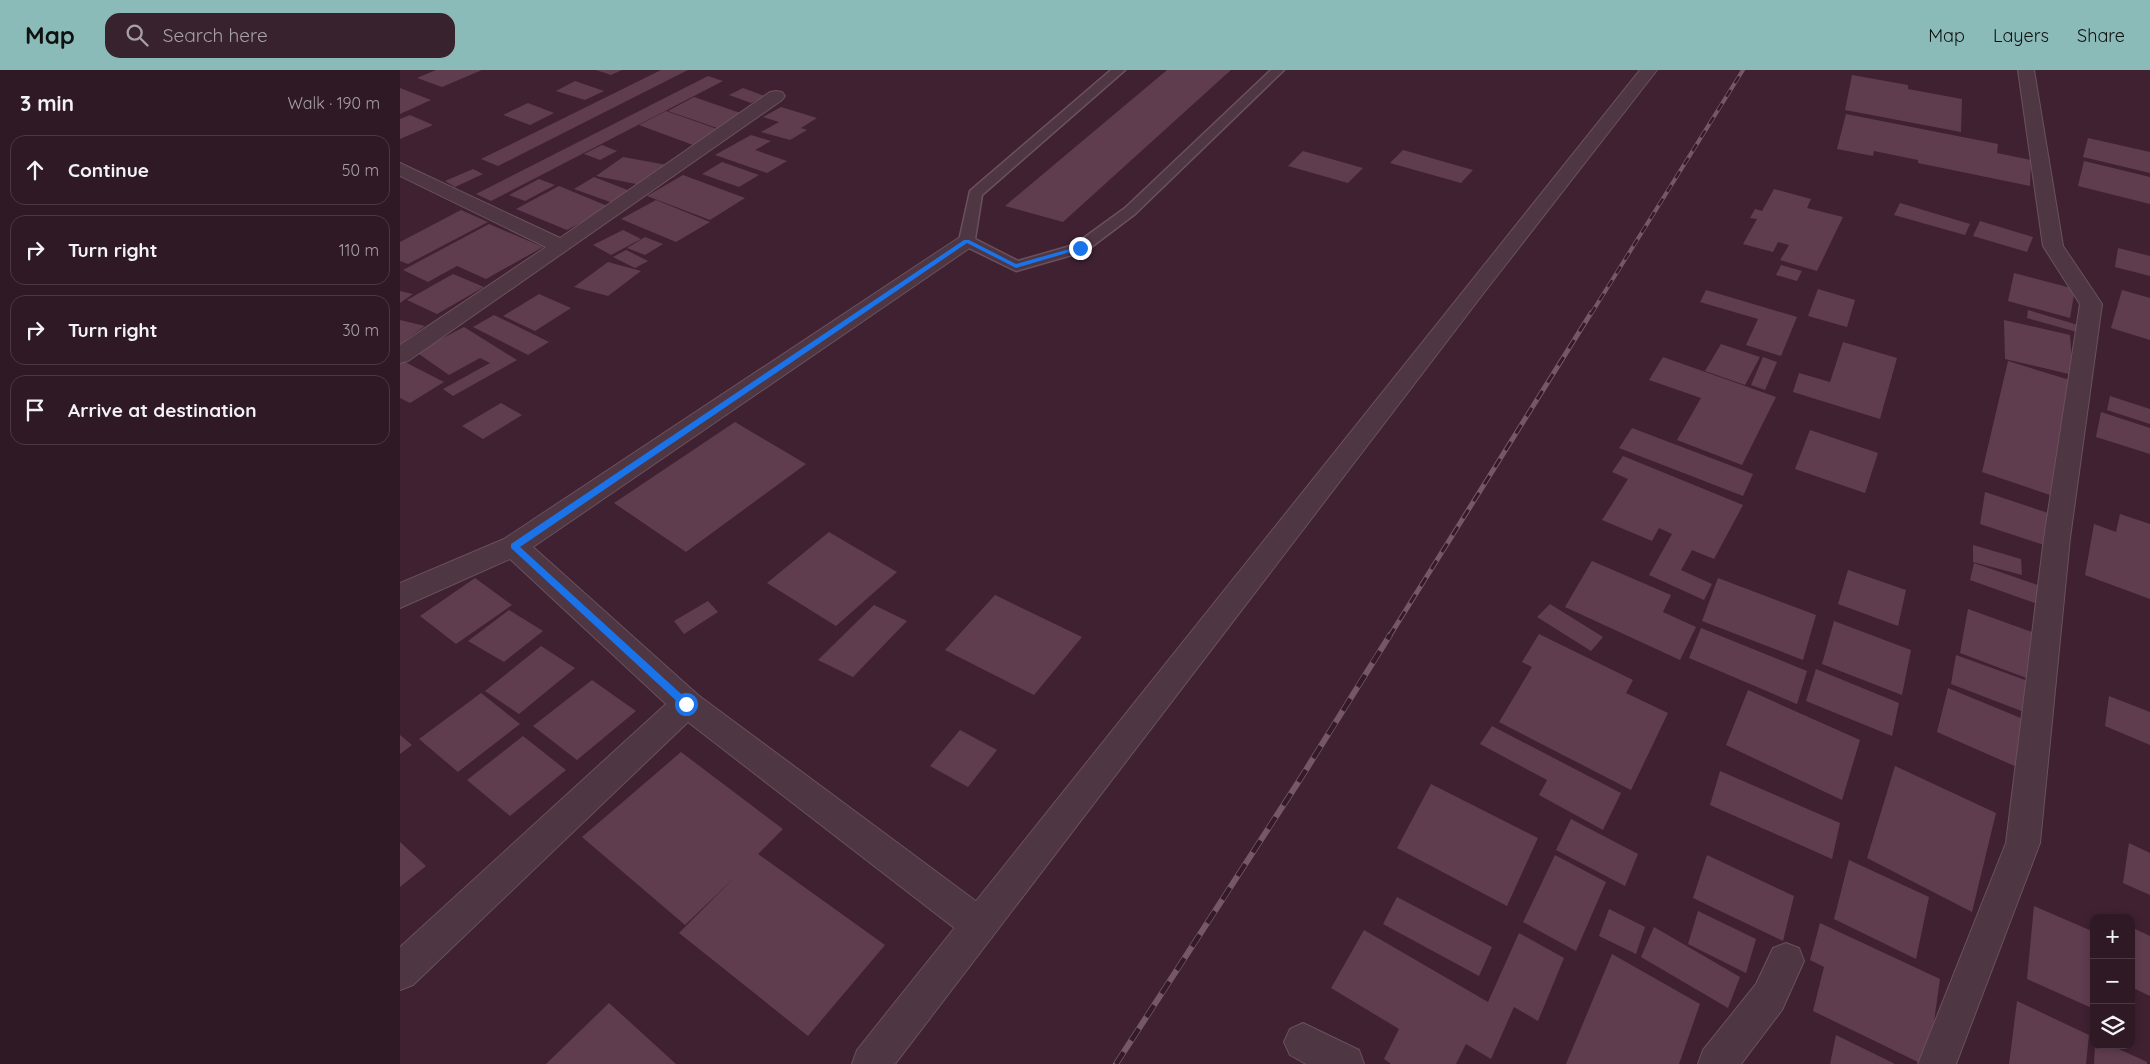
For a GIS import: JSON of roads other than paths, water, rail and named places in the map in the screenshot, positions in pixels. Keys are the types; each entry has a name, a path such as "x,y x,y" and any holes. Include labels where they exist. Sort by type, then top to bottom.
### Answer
{"street":[{"path":"871,1064 1478,285 1648,70"},
{"path":"1937,1064 2023,843 2056,538 2091,304 2053,246 2026,70"},
{"path":"400,356 776,96"},
{"path":"400,169 561,246"},
{"path":"400,597 514,546 966,241"},
{"path":"514,546 686,704 978,925"},
{"path":"400,972 686,704"},
{"path":"1717,1064 1769,998 1786,961"},
{"path":"1303,1042 1345,1064"}],"lane":[{"path":"1119,70 975,194 966,241 1016,266 1080,248 1130,211 1278,70"}],"railway":[{"path":"1591,314 1743,70"},
{"path":"1389,637 1591,313"},
{"path":"1116,1064 1299,781 1390,635"}]}
